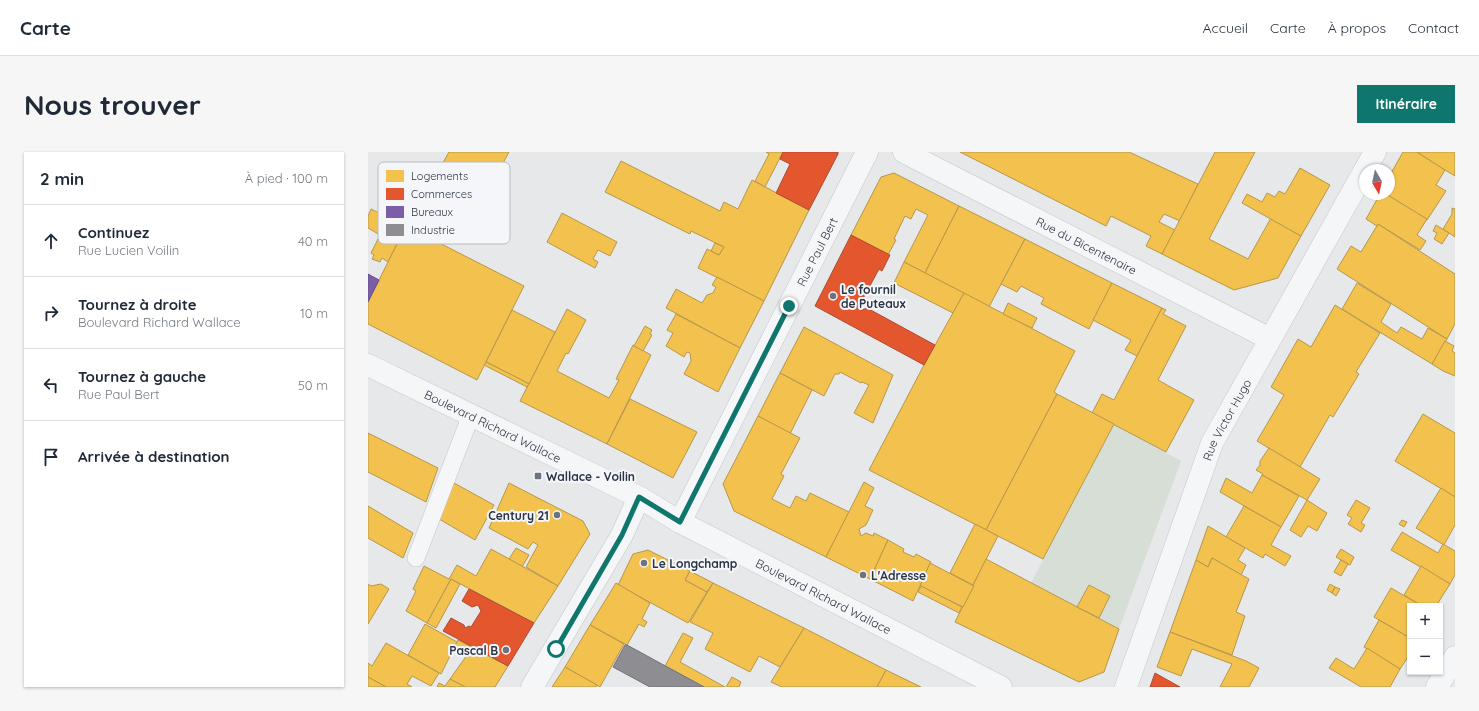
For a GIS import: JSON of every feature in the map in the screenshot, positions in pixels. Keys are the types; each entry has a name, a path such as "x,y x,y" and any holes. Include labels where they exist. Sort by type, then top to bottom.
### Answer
{"street":[{"name":"Rue Paul Bert","path":"680,522 867,152"},
{"name":"Rue du Bicentenaire","path":"904,152 1270,339"},
{"name":"Rue Victor Hugo","path":"1368,164 1375,152"},
{"name":"Rue Victor Hugo","path":"1126,687 1212,443 1359,181"},
{"name":"Boulevard Richard Wallace","path":"368,365 639,497 680,522 1001,687"},
{"path":"532,687 622,535 639,497"},
{"path":"1437,687 1455,657"}],"lane":[{"path":"416,558 471,415"}],"shaded area":[{"path":"1114,424 1181,461 1119,629 1099,618 1110,596 1089,585 1077,607 1031,583"}],"building: Logements":[{"path":"449,152 509,152 504,162 443,162"},
{"path":"766,152 783,152 765,187 755,181 769,154"},
{"path":"960,152 1129,152 1198,184 1180,221 1164,214 1159,222 1175,230 1162,254 1146,246 1151,236 1111,216 1106,226"},
{"path":"1215,152 1255,152 1209,239 1248,259 1271,218 1301,236 1278,278 1234,290 1162,254"},
{"path":"1403,152 1417,152 1445,170 1436,185 1446,191 1427,220 1395,200 1395,166"},
{"path":"1417,152 1455,152 1455,176 1445,170"},
{"path":"621,161 720,211 724,202 738,209 752,180 809,210 764,301 698,268 707,249 719,255 724,247 691,231 690,234 605,192"},
{"path":"1300,168 1330,185 1301,236 1242,203 1247,194 1262,202 1267,193 1275,197 1279,191 1285,194"},
{"path":"894,173 959,206 925,273 904,262 928,215 916,209 911,219 905,216 894,239 896,240 888,255 851,235 881,177"},
{"path":"1395,199 1427,219 1417,235 1426,241 1420,250 1378,224 1377,226 1366,219 1377,200"},
{"path":"959,206 1025,239 989,307 925,273"},
{"path":"1452,208 1455,209 1455,237 1443,229 1452,214"},
{"path":"371,209 378,212 378,234 368,228 368,216"},
{"path":"562,213 617,242 610,256 598,250 593,259 598,262 595,268 547,242"},
{"path":"1378,224 1455,274 1455,324 1447,339 1337,269 1351,246 1361,252"},
{"path":"1436,225 1449,233 1442,244 1434,239 1437,233 1433,231"},
{"path":"378,239 378,244 397,244 388,262 382,258 380,262 372,259 374,255 371,253"},
{"path":"1025,239 1112,283 1089,329 1041,304 1044,298 1021,286 1017,292 1001,284"},
{"path":"715,243 724,247 719,255 711,251"},
{"path":"397,244 441,244 524,286 477,380 368,324 368,302"},
{"path":"904,262 964,293 953,313 894,283"},
{"path":"717,277 764,301 740,348 666,308 676,289 702,303 707,295 713,293 716,287 712,285"},
{"path":"1112,283 1162,308 1137,356 1125,350 1131,340 1093,320"},
{"path":"1357,283 1391,304 1381,322 1397,333 1401,327 1422,339 1428,328 1447,339 1432,364 1342,309"},
{"path":"964,293 1075,351 1054,392 1057,394 986,530 869,470"},
{"path":"1008,303 1037,318 1032,328 1003,314"},
{"path":"1335,305 1380,333 1356,372 1359,374 1333,417 1330,415 1300,467 1257,441 1284,395 1271,387 1298,339 1311,347"},
{"path":"1162,308 1166,310 1163,314 1186,326 1158,380 1194,400 1166,452 1092,413 1102,394 1114,400"},
{"path":"567,309 586,320 557,371 609,398 619,380 616,379 633,345 651,355 607,444 520,401"},
{"path":"512,310 555,332 529,384 486,362"},
{"path":"676,314 740,348 718,392 684,374 691,361 690,353 687,352 684,357 666,346 673,333 667,330"},
{"path":"645,326 652,330 650,334 652,335 643,351 634,346"},
{"path":"804,327 893,375 873,423 854,413 869,385 862,382 861,383 840,372 839,374 835,374 824,396 780,373"},
{"path":"1445,341 1454,346 1452,351 1455,353 1455,376 1432,364"},
{"path":"486,362 529,384 527,387 484,365"},
{"path":"780,373 812,390 790,434 758,416"},
{"path":"1057,394 1114,424 1043,559 986,530"},
{"path":"630,399 697,432 673,478 607,444"},
{"path":"1423,414 1455,433 1455,497 1395,461"},
{"path":"758,416 800,438 781,474 784,476 772,499 790,508 796,496 806,501 810,493 849,512 826,557 734,511 723,484"},
{"path":"368,433 438,468 426,502 368,472"},
{"path":"1269,448 1320,479 1307,500 1262,475 1263,474 1256,470"},
{"path":"1262,475 1299,496 1281,527 1220,492 1226,478 1252,493"},
{"path":"864,482 874,488 865,506 873,510 866,525 859,529 861,536 866,533 873,536 874,533 888,540 870,579 826,557"},
{"path":"454,483 494,505 475,540 439,519"},
{"path":"509,483 583,521 590,534 558,586 526,567 538,545 533,542 528,549 489,528"},
{"path":"1441,488 1455,497 1455,525 1444,545 1416,528"},
{"path":"1307,500 1327,513 1317,531 1308,526 1301,537 1290,530"},
{"path":"1356,500 1370,508 1361,523 1365,525 1361,532 1348,524 1352,518 1347,515"},
{"path":"368,506 413,533 403,558 368,538"},
{"path":"1244,506 1281,527 1271,545 1291,556 1285,566 1265,554 1263,558 1226,537"},
{"path":"1402,520 1407,522 1404,527 1399,524"},
{"path":"975,524 998,536 973,585 950,573"},
{"path":"1208,526 1245,548 1238,560 1246,565 1241,575 1212,558 1208,567 1196,560"},
{"path":"1402,532 1438,553 1443,544 1455,551 1455,575 1450,584 1391,550"},
{"path":"888,540 904,549 903,552 914,557 916,554 931,562 913,601 870,579"},
{"path":"516,548 529,555 522,567 509,559"},
{"path":"491,549 558,586 534,623 451,579 427,623 406,611 416,591 413,589 424,566 449,579 457,565 476,576"},
{"path":"1341,549 1354,557 1350,565 1336,557"},
{"path":"648,550 690,571 685,580 707,592 688,623 618,585 633,554"},
{"path":"1212,558 1249,579 1236,612 1245,616 1232,655 1170,632 1196,560 1208,567"},
{"path":"986,559 1119,629 1104,672 1079,682 955,622"},
{"path":"1341,560 1348,564 1341,576 1334,572"},
{"path":"930,563 974,586 963,607 920,586"},
{"path":"1421,566 1450,584 1438,603 1417,603 1404,595"},
{"path":"690,571 713,583 707,592 685,580"},
{"path":"451,579 460,584 436,628 427,623"},
{"path":"616,583 650,603 642,619 647,622 644,627 639,624 627,645 590,625"},
{"path":"713,583 804,628 780,667 759,656 750,672 705,649 713,633 690,622"},
{"path":"368,584 371,586 381,584 389,589 368,624"},
{"path":"1330,584 1335,587 1332,593 1327,590"},
{"path":"1089,585 1110,596 1099,618 1077,607"},
{"path":"921,586 962,607 959,613 918,592"},
{"path":"1335,587 1340,589 1336,596 1332,593"},
{"path":"1391,588 1417,603 1407,603 1407,636 1374,617"},
{"path":"1379,620 1407,636 1407,658 1400,669 1364,647"},
{"path":"425,624 457,642 441,674 408,655"},
{"path":"590,625 624,644 600,687 565,667"},
{"path":"804,628 886,670 877,687 782,687 771,682"},
{"path":"1170,632 1246,661 1259,668 1249,687 1220,687 1232,664 1192,649 1181,676 1157,667"},
{"path":"683,633 693,638 680,662 725,687 704,687 665,666"},
{"path":"458,640 508,666 495,687 465,687 450,679 467,655 454,648"},
{"path":"386,643 439,673 431,686 412,676 407,684 412,687 386,687 368,677 368,663 372,666"},
{"path":"1367,648 1400,669 1390,687 1361,687 1329,668 1336,658 1354,669"},
{"path":"565,667 597,685 596,687 552,687"},
{"path":"886,670 921,687 877,687"},
{"path":"368,677 386,687 368,687"},
{"path":"732,677 741,682 739,687 726,687"},
{"path":"450,679 465,687 437,687 439,683 445,686"}],"building: Commerces":[{"path":"783,152 838,152 809,210 776,193 790,164 780,159"},
{"path":"851,235 890,255 882,271 879,269 858,308 862,310 867,308 935,345 924,365 815,306"},
{"path":"469,589 534,623 508,666 443,631 451,618 464,625 465,628 469,626 471,627 481,611 478,605 472,607 462,601"},
{"path":"1155,673 1180,687 1150,687"}],"building: Bureaux":[{"path":"368,274 379,280 368,302"}],"building: Industrie":[{"path":"625,645 704,687 650,687 613,667"}],"place":[{"name":"Le fournil de Puteaux","path":"833,296"},
{"name":"Wallace - Voilin","path":"538,476"},
{"name":"Century 21","path":"557,515"},
{"name":"Le Longchamp","path":"644,563"},
{"name":"L'Adresse","path":"863,575"},
{"name":"Pascal B","path":"506,650"}],"route":[{"path":"556,649 622,535 639,497 680,522 789,306"}]}
